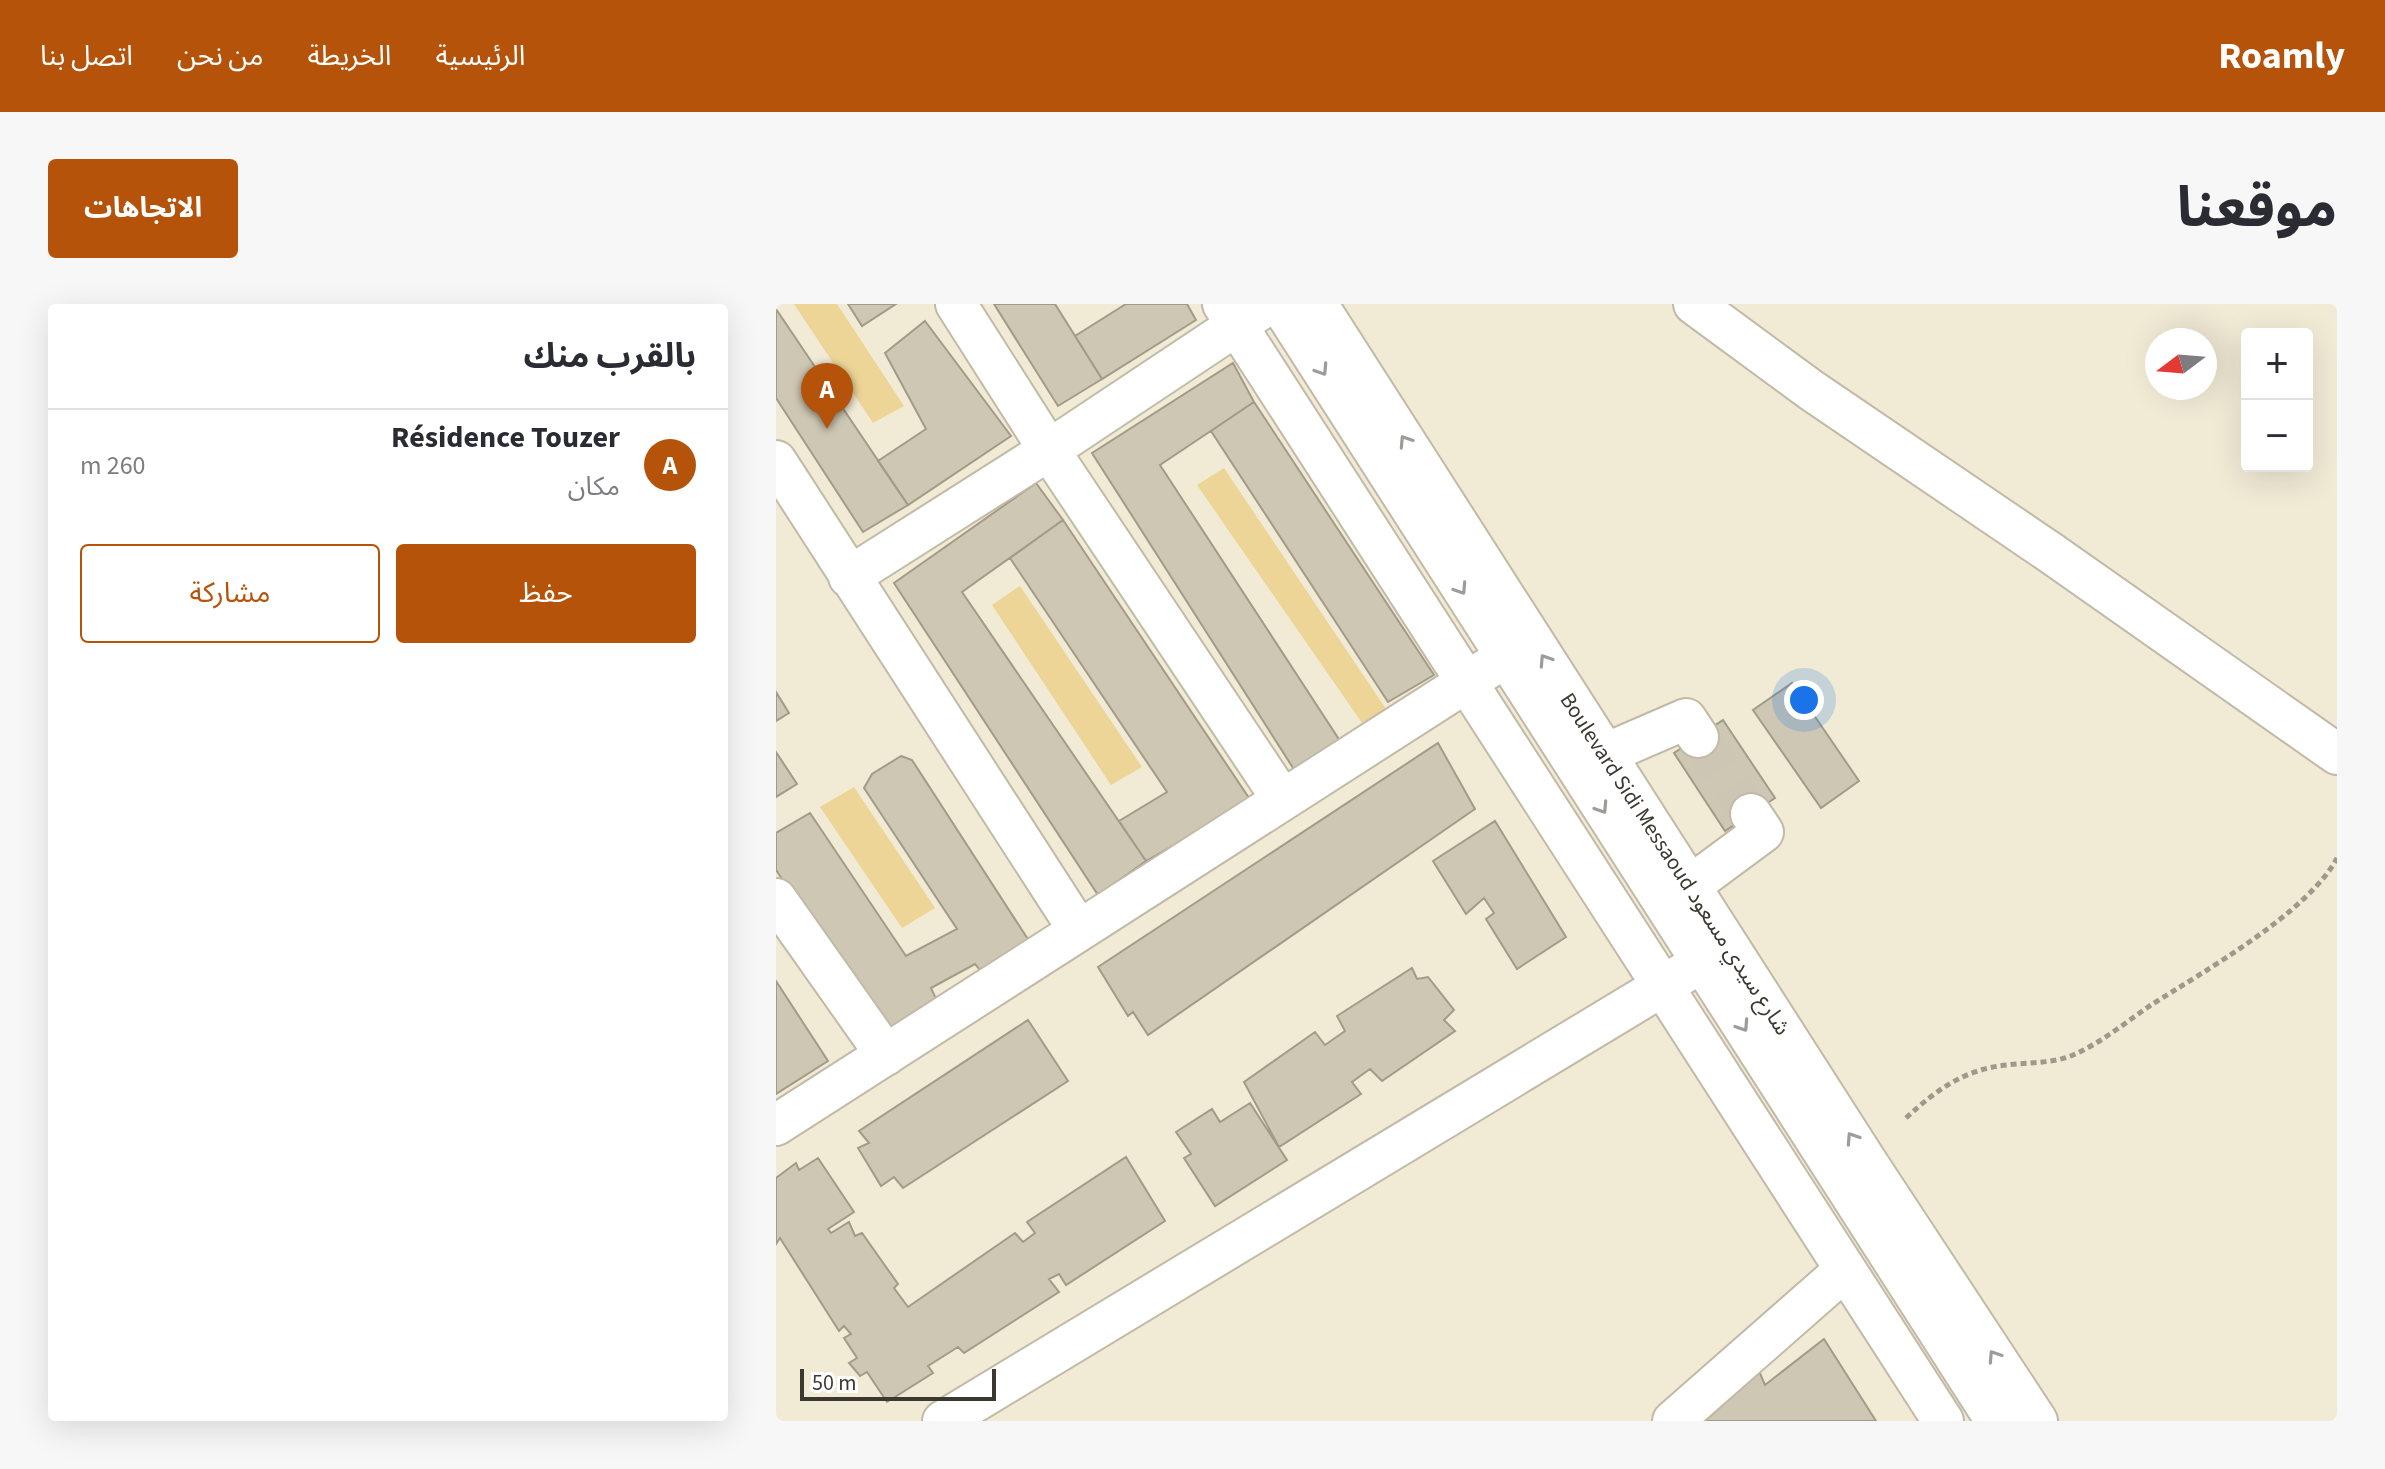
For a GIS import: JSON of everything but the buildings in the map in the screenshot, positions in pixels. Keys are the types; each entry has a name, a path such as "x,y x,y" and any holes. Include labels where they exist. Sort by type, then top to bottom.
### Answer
{"street":[{"path":"956,304 1049,450 1282,799"},
{"name":"Boulevard Sidi Messaoud شارع سيدي مسعود","path":"1280,304 1996,1421"},
{"name":"Boulevard Sidi Messaoud شارع سيدي مسعود","path":"1317,304 2037,1421"},
{"path":"1694,304 1811,390 2051,553 2337,754"},
{"path":"849,577 1049,450 1243,311 1467,682 1943,1421"},
{"path":"776,461 1078,929"},
{"path":"776,1125 1505,657"},
{"path":"1605,754 1686,719 1698,737"},
{"path":"1690,886 1763,832 1751,814"},
{"path":"776,899 886,1055"},
{"path":"943,1421 1701,962"},
{"path":"1673,1421 1835,1254 1863,1212"}],"path":[{"path":"1906,1118 1934,1093 1973,1072 2003,1065 2059,1060 2088,1047 2285,914 2321,883 2337,858"}],"shaded area":[{"path":"794,304 837,304 904,406 873,423"},
{"path":"1224,468 1386,709 1362,723 1197,485"},
{"path":"1020,586 1142,767 1111,785 992,605"},
{"path":"854,787 935,908 902,928 820,807"}],"tunnel":[{"path":"1698,737 1751,814"}],"place":[{"name":"Résidence Touzer","path":"827,429"}]}
